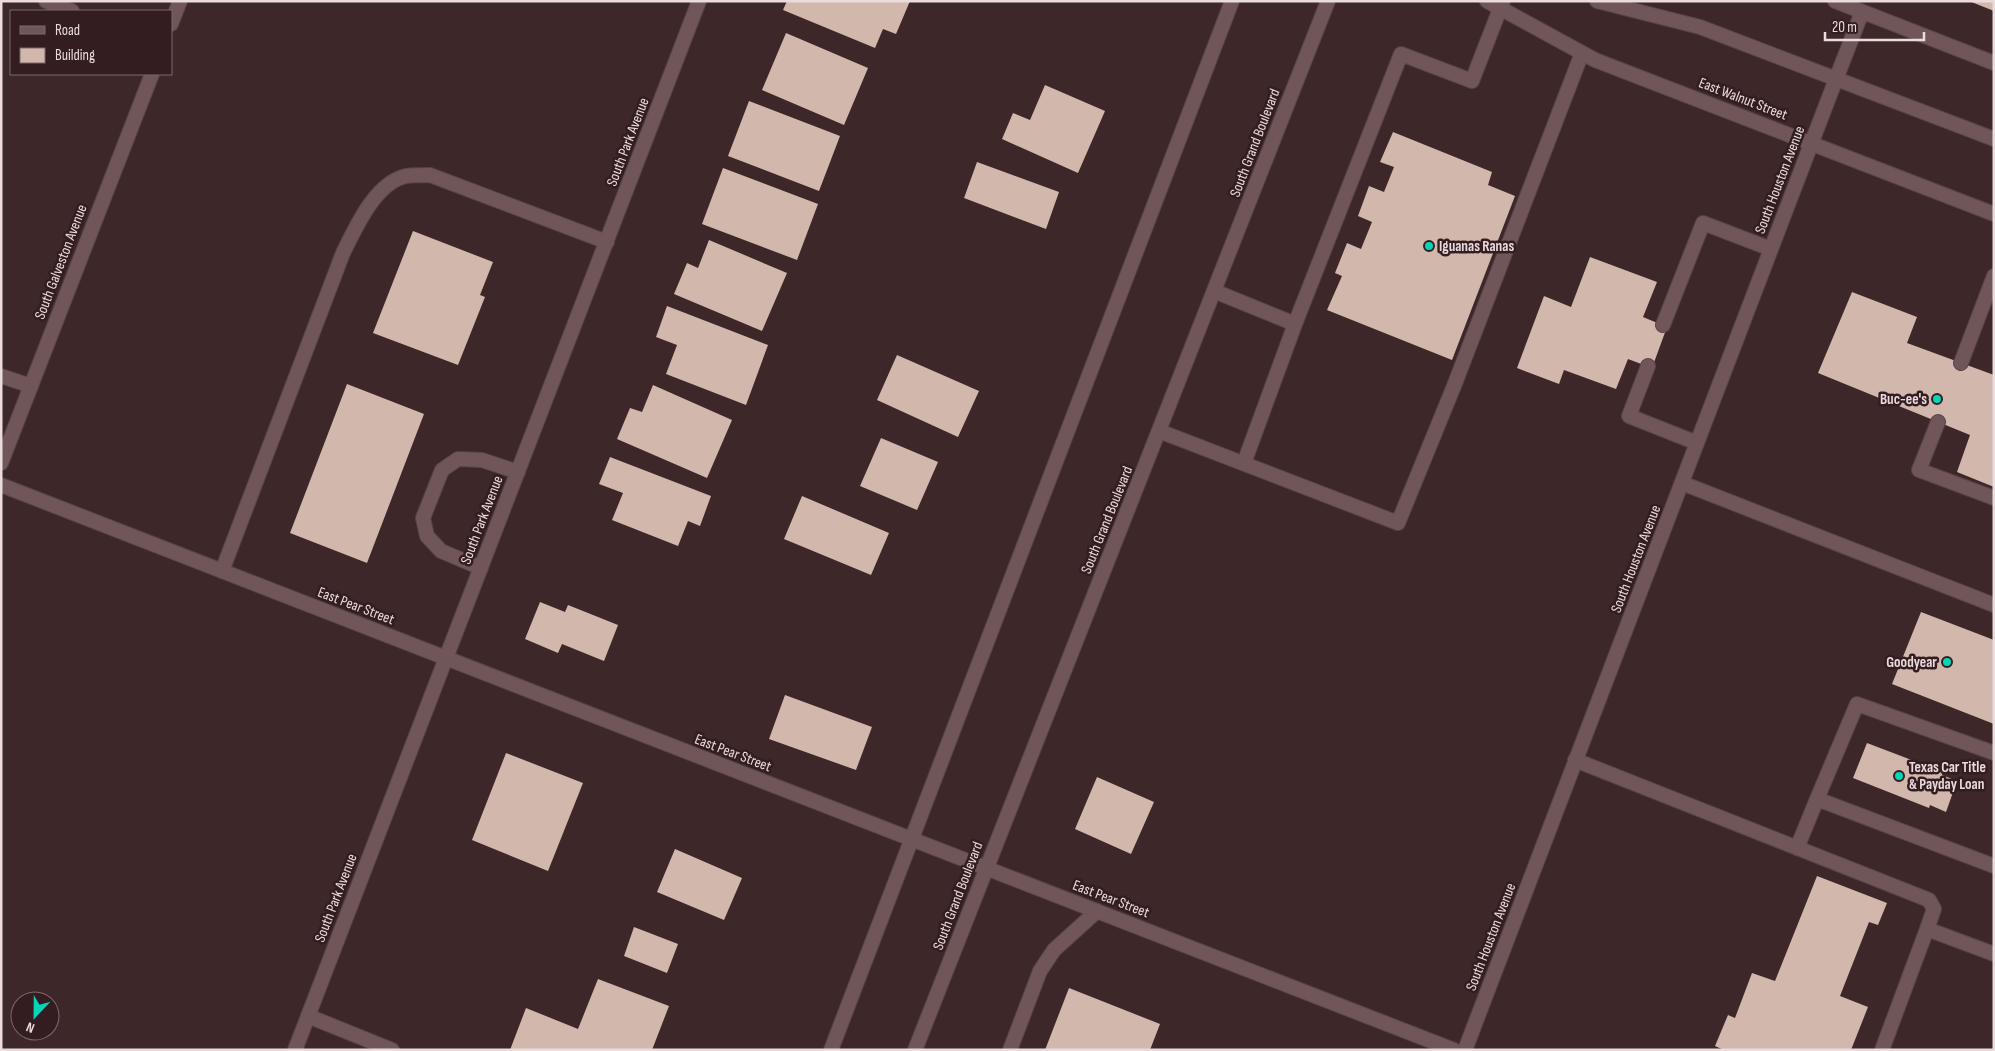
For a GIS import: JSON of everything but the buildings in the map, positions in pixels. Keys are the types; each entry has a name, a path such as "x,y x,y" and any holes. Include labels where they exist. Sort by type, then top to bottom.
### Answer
{"street":[{"path":"46,1 69,10"},
{"path":"172,21 180,1"},
{"name":"South Park Avenue","path":"295,1050 699,1"},
{"path":"831,1050 1232,1"},
{"name":"South Grand Boulevard","path":"915,1050 1328,1"},
{"name":"East Walnut Street","path":"1487,1 1502,5 1595,60 1994,214"},
{"path":"1597,1 1700,27 1994,139"},
{"path":"1835,1 1994,63"},
{"path":"1244,463 1295,324 1401,54 1472,81 1502,5"},
{"name":"South Houston Avenue","path":"1465,1050 1862,12"},
{"path":"1159,431 1398,523 1454,386 1582,53"},
{"name":"South Galveston Avenue","path":"1,463 152,75"},
{"path":"222,571 343,253 361,217 382,189 405,176 430,175 607,242"},
{"path":"1663,326 1703,223 1771,249"},
{"path":"1961,363 1991,295 1994,276"},
{"path":"1214,291 1295,324"},
{"path":"1648,366 1629,416 1697,442"},
{"path":"1,376 31,386"},
{"path":"1938,422 1919,470 1994,498"},
{"path":"481,568 441,551 428,536 423,518 442,470 458,459 482,460 518,472"},
{"path":"1682,483 1994,605"},
{"name":"East Pear Street","path":"1,485 1454,1050"},
{"path":"1797,848 1857,704 1994,753"},
{"path":"1575,760 1929,900 1934,909 1882,1050"},
{"path":"1817,799 1994,866"},
{"path":"1010,1050 1040,971 1054,950 1096,911"},
{"path":"1927,929 1994,954"},
{"path":"308,1016 392,1050"}],"place":[{"name":"Iguanas Ranas","path":"1429,246"},
{"name":"Buc-ee's","path":"1937,399"},
{"name":"Goodyear","path":"1947,662"},
{"name":"Texas Car Title & Payday Loan","path":"1899,776"}]}
